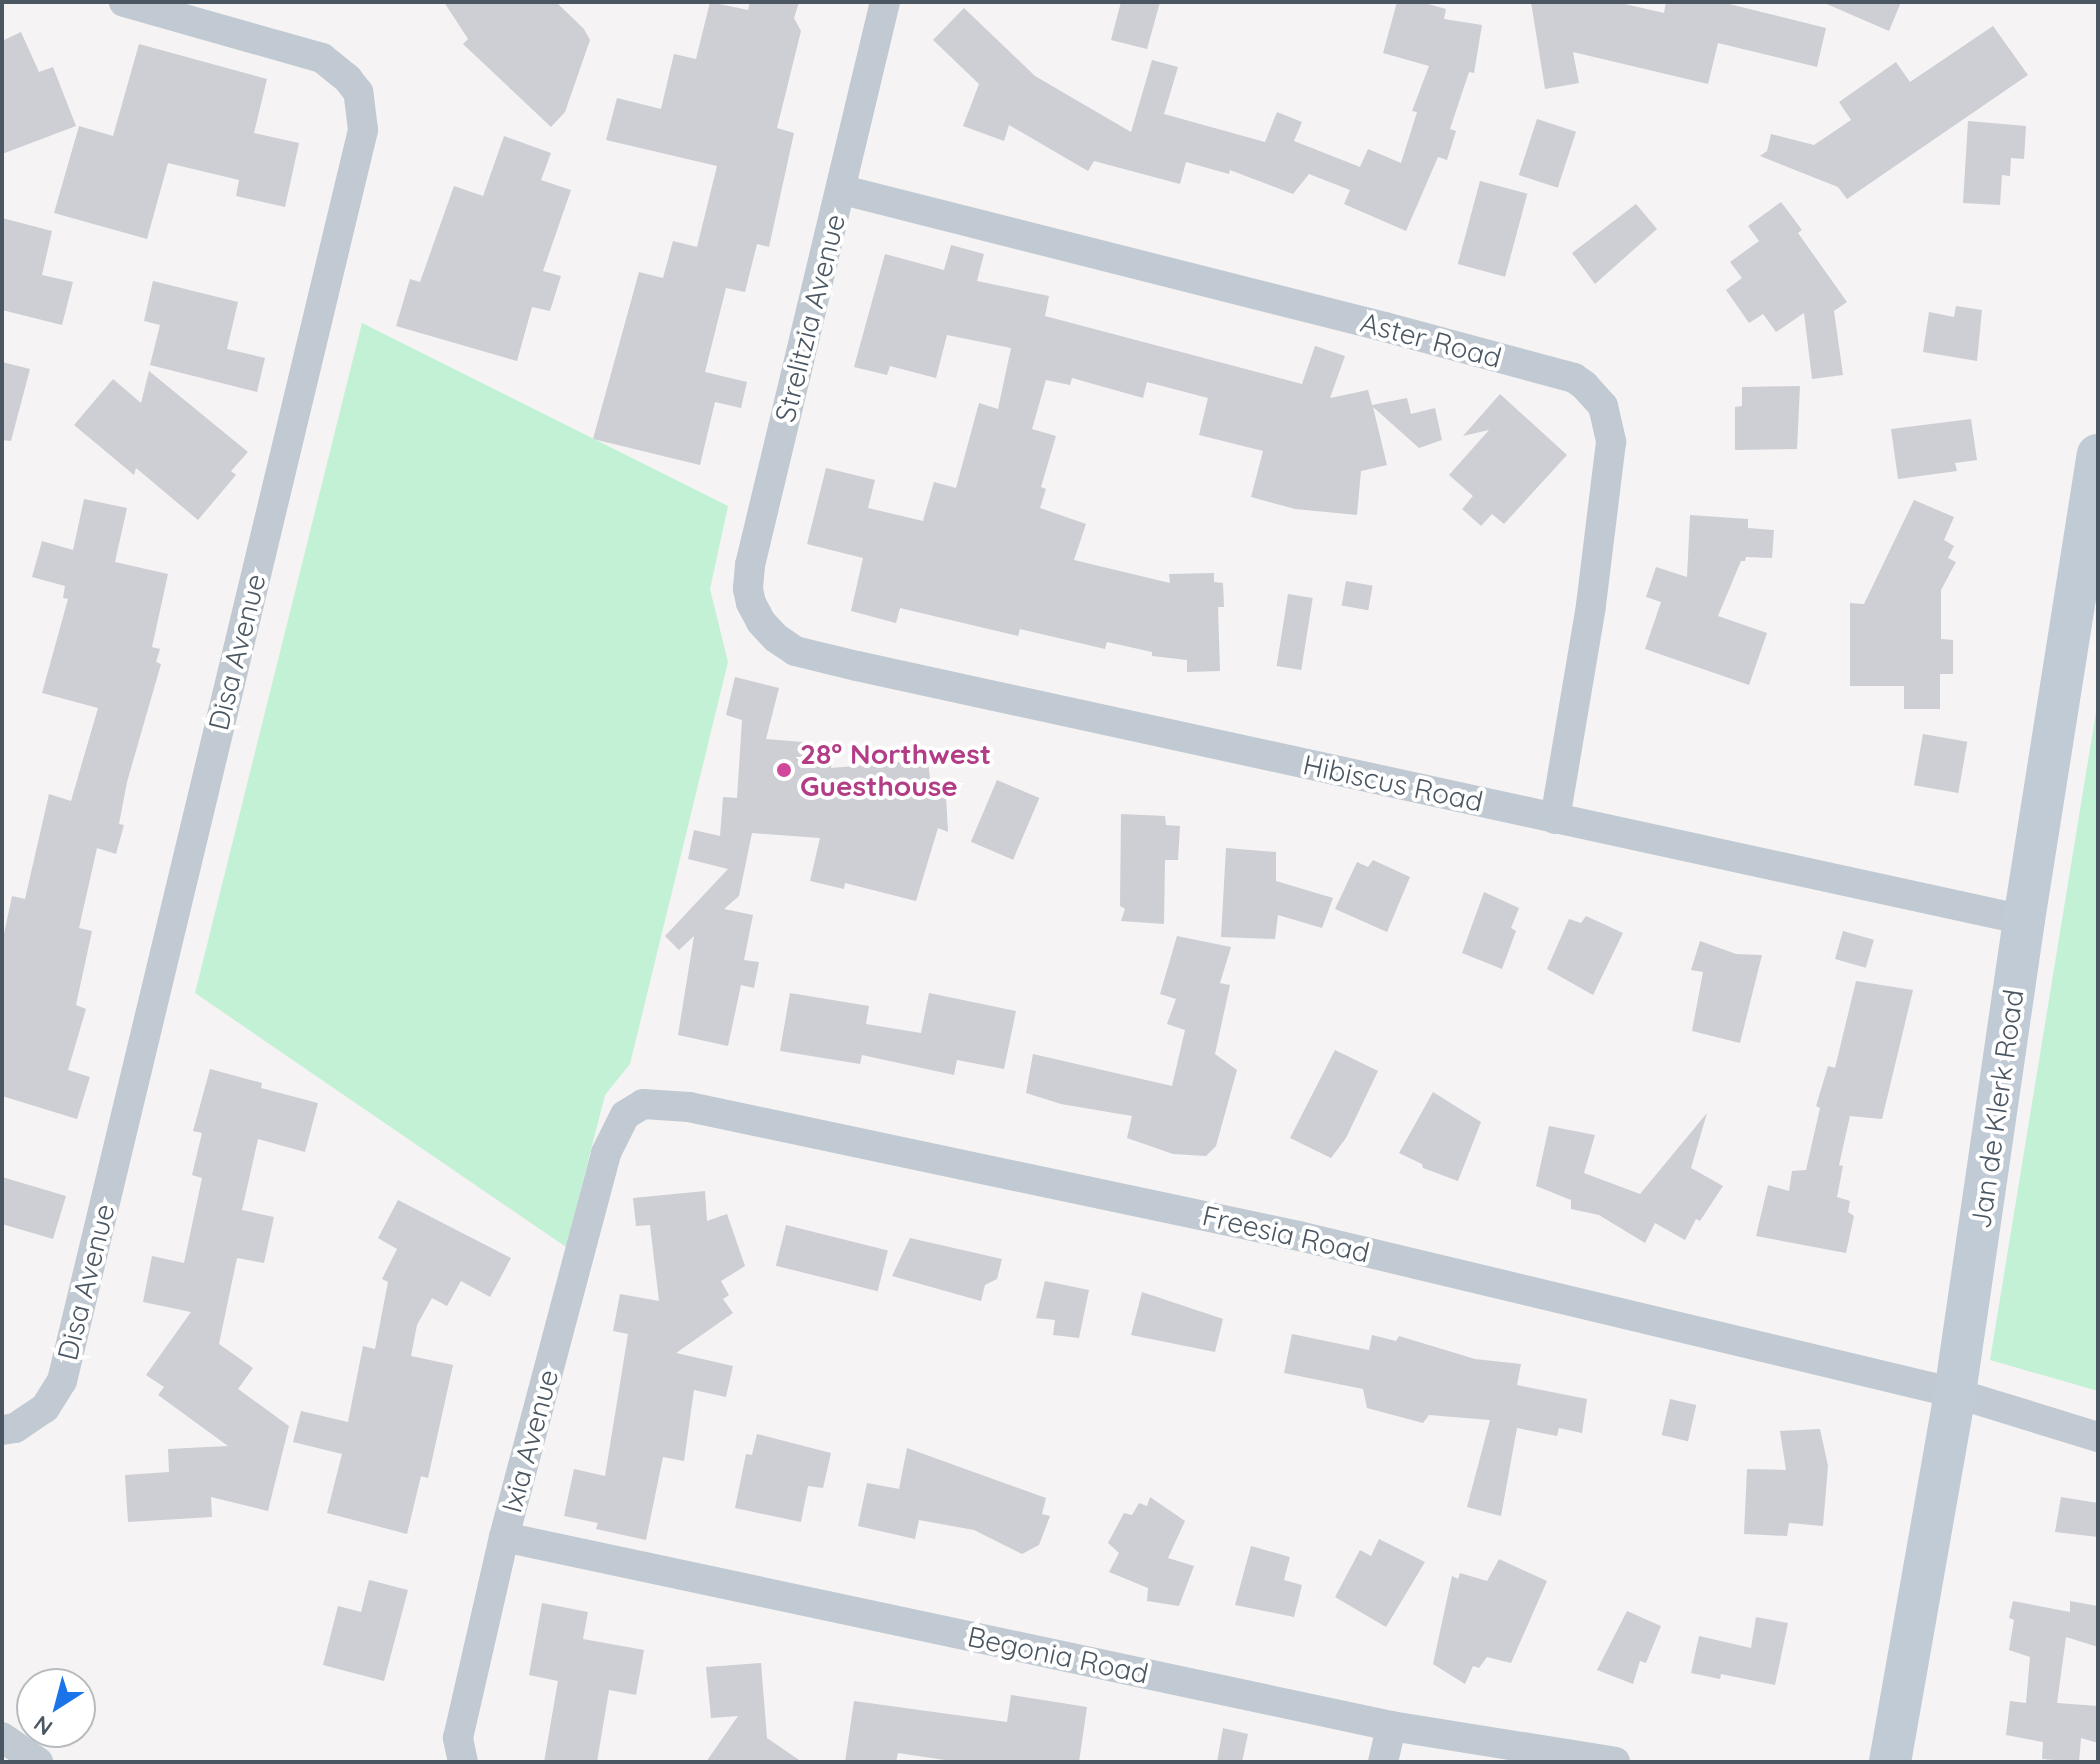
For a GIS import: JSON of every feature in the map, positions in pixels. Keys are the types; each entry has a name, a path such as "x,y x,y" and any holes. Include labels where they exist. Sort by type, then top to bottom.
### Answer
{"street":[{"name":"Disa Avenue","path":"2,1430 15,1428 45,1408 62,1381 363,130 358,92 348,79 322,58 124,2"},
{"name":"Strelitzia Avenue","path":"769,630 751,603 748,589 759,515 843,190 885,2"},
{"name":"Aster Road","path":"843,190 1574,378 1592,393 1607,416 1611,442 1591,606 1555,819"},
{"name":"Jan de Klerk Road","path":"1890,1762 1955,1393 2024,920 2098,455"},
{"name":"Hibiscus Road","path":"769,630 795,651 857,666 2024,920"},
{"name":"Freesia Road","path":"618,1123 631,1109 643,1104 689,1107 1299,1236 1955,1393 2098,1437"},
{"name":"Ixia Avenue","path":"463,1762 458,1738 504,1537 606,1153 618,1123"},
{"name":"Begonia Road","path":"504,1537 1391,1726 1615,1762"},
{"path":"1383,1762 1391,1726"},
{"path":"2,1737 38,1762"}],"green space":[{"path":"362,323 728,506 710,589 728,662 630,1064 605,1095 566,1247 195,993"},
{"path":"2098,700 2098,1391 1990,1360"}],"building":[{"path":"444,2 556,2 584,29 590,40 565,112 551,127 463,44 468,39"},
{"path":"710,2 748,10 750,2 799,2 794,18 801,31 777,128 794,133 769,247 757,244 745,292 726,288 705,372 747,382 741,408 715,402 700,465 593,439 639,272 663,278 673,241 697,247 717,166 606,140 617,98 661,109 674,54 696,59"},
{"path":"1121,2 1160,2 1147,49 1111,40"},
{"path":"1397,2 1421,2 1446,9 1444,19 1482,25 1474,73 1469,72 1450,129 1456,131 1447,160 1438,157 1406,231 1344,204 1350,190 1309,174 1293,194 1230,170 1229,174 1186,162 1180,184 1094,161 1088,171 1009,125 1004,141 963,126 979,84 933,40 964,8 1035,76 1131,132 1152,60 1178,67 1164,114 1265,142 1277,112 1302,122 1294,141 1360,167 1368,149 1401,163 1417,112 1412,111 1429,66 1383,53"},
{"path":"1531,2 1616,2 1664,13 1666,2 1721,2 1826,28 1817,67 1718,43 1708,84 1573,52 1579,83 1545,89"},
{"path":"1822,2 1901,2 1889,31"},
{"path":"1993,26 2028,75 1847,199 1838,187 1760,156 1767,151 1771,134 1814,145 1851,120 1839,102 1896,62 1910,82"},
{"path":"21,32 39,72 53,67 76,126 2,154 2,41"},
{"path":"139,44 267,79 254,133 299,143 285,207 236,196 239,180 168,163 147,239 54,213 79,126 113,136"},
{"path":"1537,119 1576,132 1558,188 1519,175"},
{"path":"1968,121 2026,126 2024,159 2011,158 2010,176 2002,175 2000,205 1963,203"},
{"path":"504,136 551,153 541,180 571,190 543,271 561,276 550,311 532,307 517,361 396,326 410,279 420,282 454,186 483,196"},
{"path":"1480,181 1527,194 1505,277 1458,264"},
{"path":"1781,202 1802,230 1798,233 1847,302 1834,311 1843,375 1812,379 1804,313 1776,332 1763,314 1749,323 1726,290 1742,278 1730,262 1759,241 1748,226"},
{"path":"1636,204 1657,229 1595,284 1572,253"},
{"path":"2,218 52,231 42,275 73,282 62,325 2,310"},
{"path":"951,245 984,254 977,281 1049,296 1045,316 1302,384 1315,346 1345,356 1330,398 1368,390 1372,405 1407,398 1411,414 1435,408 1442,440 1419,448 1373,407 1387,465 1361,471 1357,515 1295,509 1251,497 1263,451 1199,435 1208,398 1147,382 1143,398 1072,378 1070,385 1046,380 1032,429 1056,436 1041,487 1046,489 1040,508 1086,524 1074,560 1170,583 1169,574 1214,573 1214,582 1223,583 1224,607 1218,607 1220,671 1187,672 1187,660 1152,656 1152,652 1107,642 1105,649 1020,629 1018,636 900,608 896,623 851,611 863,558 807,544 826,468 875,480 868,508 923,521 934,482 956,488 979,403 998,409 1011,348 947,335 936,378 890,366 887,375 854,367 885,254 944,270"},
{"path":"153,281 238,302 227,349 265,358 257,392 150,365 160,325 144,321"},
{"path":"1956,306 1982,310 1977,361 1923,352 1929,312 1954,317"},
{"path":"2,362 30,369 11,441 2,440"},
{"path":"149,371 248,452 231,471 236,475 198,520 136,468 134,475 74,425 113,379 141,403"},
{"path":"1800,386 1797,449 1735,450 1735,407 1742,406 1742,387"},
{"path":"1500,394 1567,455 1504,524 1492,514 1481,526 1462,509 1473,496 1449,475 1489,430 1463,436"},
{"path":"1971,419 1977,460 1955,463 1957,471 1898,479 1891,429"},
{"path":"84,499 127,508 115,562 168,574 152,647 160,649 156,662 161,664 127,782 119,824 124,825 116,854 97,848 79,928 92,931 76,1005 86,1009 68,1070 90,1077 77,1119 2,1096 2,943 12,896 25,899 49,794 71,801 98,708 42,693 68,599 63,598 65,586 32,577 42,541 73,550"},
{"path":"1914,500 1954,517 1944,540 1954,546 1948,558 1956,562 1941,590 1941,639 1953,640 1953,674 1940,674 1940,709 1904,709 1904,686 1850,686 1850,603 1864,604"},
{"path":"1690,515 1748,519 1748,528 1774,530 1772,558 1746,557 1745,561 1741,561 1718,616 1767,633 1749,685 1645,649 1661,602 1646,597 1656,567 1687,577"},
{"path":"1346,581 1373,586 1368,610 1342,606"},
{"path":"1288,594 1313,598 1301,670 1277,666"},
{"path":"735,677 779,688 766,739 815,743 814,757 832,759 831,768 928,760 932,798 946,796 948,832 938,828 916,901 845,883 844,889 810,881 820,838 752,833 739,896 724,909 753,915 744,960 759,962 754,988 741,985 728,1046 678,1035 694,936 679,950 665,936 728,869 688,859 694,830 720,836 723,797 737,798 742,720 726,715"},
{"path":"1923,734 1967,742 1958,793 1914,785"},
{"path":"997,780 1039,798 1013,860 971,842"},
{"path":"1121,814 1165,816 1166,825 1180,826 1178,860 1165,860 1164,924 1121,921 1125,909 1120,906"},
{"path":"1226,848 1276,852 1276,881 1333,898 1322,928 1278,915 1275,939 1221,937"},
{"path":"1373,860 1410,877 1387,932 1335,909 1357,862 1368,867"},
{"path":"1484,892 1519,908 1511,928 1516,931 1502,969 1462,953"},
{"path":"1586,916 1623,933 1593,995 1547,969 1569,919 1581,923"},
{"path":"1843,931 1874,940 1866,968 1835,959"},
{"path":"1177,936 1231,947 1220,983 1230,985 1215,1054 1237,1070 1216,1146 1206,1156 1173,1154 1127,1138 1132,1116 1061,1104 1026,1093 1033,1054 1172,1086 1185,1030 1167,1024 1176,999 1160,994"},
{"path":"1700,941 1736,954 1762,955 1740,1043 1692,1031 1703,972 1691,970"},
{"path":"1856,981 1913,990 1882,1119 1850,1116 1839,1165 1843,1166 1837,1197 1850,1201 1848,1212 1854,1216 1846,1253 1756,1236 1768,1185 1789,1191 1792,1171 1806,1170 1820,1108 1816,1106 1828,1066 1835,1068"},
{"path":"790,993 869,1006 866,1024 921,1033 929,993 1016,1011 1004,1069 957,1060 954,1075 862,1055 860,1064 780,1051"},
{"path":"1335,1050 1378,1071 1346,1138 1331,1158 1290,1138"},
{"path":"210,1069 262,1083 261,1088 318,1103 305,1152 258,1139 242,1210 274,1217 264,1263 237,1258 219,1344 253,1368 238,1389 289,1426 268,1511 211,1497 212,1517 128,1522 125,1475 169,1472 168,1449 228,1446 158,1395 164,1387 146,1375 191,1312 143,1302 152,1256 184,1263 202,1178 192,1175 202,1133 193,1131"},
{"path":"1433,1092 1481,1122 1458,1181 1423,1168 1422,1164 1399,1153"},
{"path":"1707,1113 1691,1168 1723,1186 1700,1221 1696,1219 1685,1240 1655,1223 1645,1243 1599,1215 1571,1209 1571,1200 1536,1186 1549,1126 1595,1135 1584,1173 1640,1194"},
{"path":"2,1177 66,1196 53,1239 2,1224"},
{"path":"705,1191 707,1221 727,1214 745,1266 721,1281 729,1295 723,1299 733,1313 676,1353 733,1366 726,1397 694,1390 684,1461 663,1457 646,1540 596,1529 598,1523 564,1516 574,1469 605,1476 628,1334 613,1331 620,1294 659,1301 650,1225 636,1226 633,1198"},
{"path":"398,1200 511,1258 490,1297 461,1281 447,1306 432,1298 417,1325 411,1356 453,1365 428,1478 421,1476 407,1534 327,1513 342,1454 293,1442 301,1411 348,1422 363,1346 375,1349 388,1282 382,1279 397,1249 378,1238"},
{"path":"786,1225 888,1250 878,1291 776,1266"},
{"path":"910,1238 1002,1259 997,1279 985,1285 981,1301 892,1276"},
{"path":"1045,1281 1089,1290 1079,1338 1053,1335 1055,1320 1036,1318"},
{"path":"1142,1292 1223,1319 1215,1352 1131,1335"},
{"path":"1292,1334 1369,1350 1372,1335 1396,1341 1399,1336 1475,1359 1521,1364 1517,1385 1587,1399 1582,1433 1559,1428 1557,1436 1517,1428 1501,1516 1467,1507 1490,1420 1429,1415 1423,1423 1367,1408 1363,1389 1284,1373"},
{"path":"1670,1399 1696,1405 1688,1441 1662,1435"},
{"path":"1820,1429 1828,1466 1823,1526 1789,1523 1787,1536 1744,1534 1747,1469 1786,1470 1780,1431"},
{"path":"757,1434 831,1453 823,1488 808,1486 801,1522 735,1508 746,1454 752,1455"},
{"path":"907,1448 1046,1498 1042,1514 1050,1516 1039,1545 1022,1554 974,1530 919,1520 915,1539 858,1526 867,1483 899,1489"},
{"path":"1150,1497 1185,1521 1168,1558 1194,1566 1179,1606 1147,1601 1148,1588 1109,1572 1119,1553 1108,1543 1124,1513 1132,1515 1139,1503 1147,1506"},
{"path":"2061,1497 2098,1503 2098,1537 2055,1532"},
{"path":"1379,1539 1425,1562 1386,1627 1335,1597 1360,1550 1371,1556"},
{"path":"1251,1546 1290,1557 1284,1580 1302,1585 1294,1617 1235,1605"},
{"path":"1499,1559 1547,1581 1511,1663 1487,1657 1479,1668 1473,1666 1465,1684 1433,1664 1452,1576 1458,1579 1460,1573 1487,1581"},
{"path":"369,1580 408,1590 384,1681 323,1665 338,1606 361,1612"},
{"path":"2013,1601 2070,1612 2070,1601 2098,1606 2098,1647 2066,1637 2057,1703 2098,1706 2098,1743 2081,1738 2079,1762 2042,1759 2043,1742 2006,1735 2010,1701 2026,1703 2030,1657 2009,1650 2014,1620 2009,1618"},
{"path":"542,1603 588,1612 583,1639 644,1650 636,1695 609,1690 597,1762 544,1762 558,1681 529,1675"},
{"path":"1627,1611 1661,1626 1646,1663 1640,1661 1633,1684 1597,1670"},
{"path":"1756,1617 1788,1623 1775,1685 1721,1674 1720,1679 1691,1673 1699,1636 1751,1648"},
{"path":"761,1663 767,1738 802,1762 706,1762 738,1716 711,1718 706,1667"},
{"path":"1011,1695 1087,1707 1079,1762 958,1762 898,1753 896,1762 845,1762 854,1701 1007,1722"},
{"path":"1223,1728 1248,1734 1242,1762 1217,1762"}],"place":[{"name":"28° Northwest Guesthouse","path":"784,770"}]}
